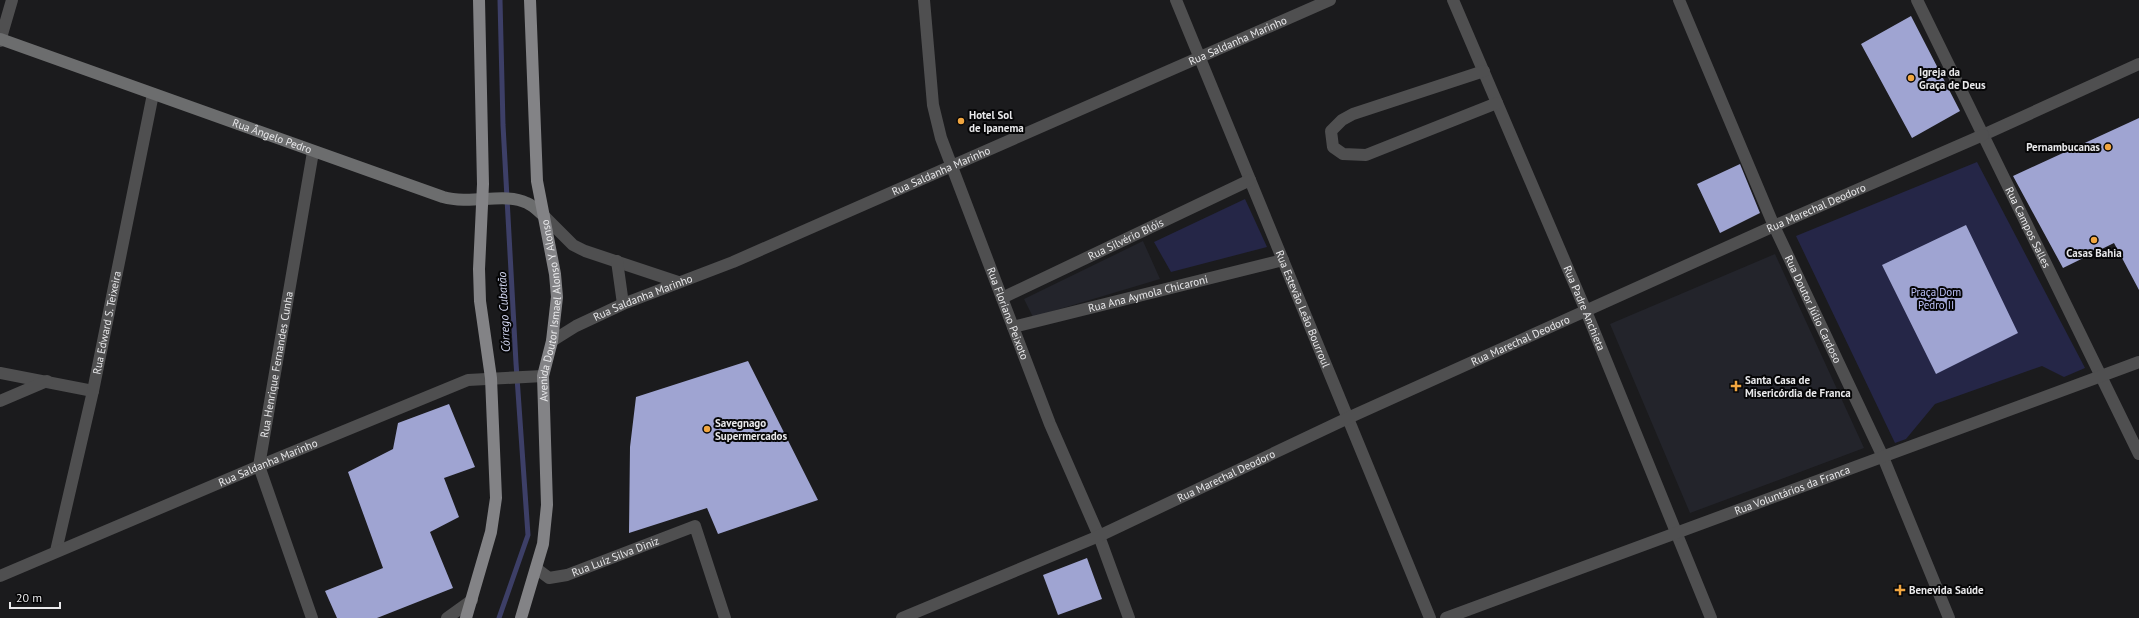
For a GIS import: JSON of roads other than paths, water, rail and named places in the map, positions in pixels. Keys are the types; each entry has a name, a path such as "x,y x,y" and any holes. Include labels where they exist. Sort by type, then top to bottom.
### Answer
{"main road":[{"path":"466,618 491,532 496,498 491,378 480,301 479,269 483,201 479,0"},
{"name":"Avenida Doutor Ismael Alonso Y Alonso","path":"521,618 537,569 543,544 547,505 537,377 552,341 557,297 555,274 537,181 530,0"},
{"name":"Rua Ângelo Pedro","path":"0,39 443,198 465,202 496,199 517,200 527,203 544,216"}],"street":[{"path":"0,39 12,0"},
{"name":"Rua Floriano Peixoto","path":"924,0 934,105 941,138 1050,424 1099,536 1129,618"},
{"name":"Rua Estevão Leão Bourroul","path":"1176,0 1430,618"},
{"name":"Rua Saldanha Marinho","path":"552,341 576,326 622,304 733,262 1330,0"},
{"name":"Rua Padre Anchieta","path":"1453,0 1586,311 1711,618"},
{"name":"Rua Doutor Júlio Cardoso","path":"1679,0 1774,226 1883,457 1949,618"},
{"name":"Rua Campos Salles","path":"1916,0 2139,454"},
{"name":"Rua Marechal Deodoro","path":"902,618 1099,536 1348,418 1774,226 1983,135 2139,64"},
{"path":"1484,72 1353,114 1342,120 1331,131 1333,147 1343,154 1366,155 1497,104"},
{"name":"Rua Edward S. Teixeira","path":"56,552 93,391 153,94"},
{"name":"Rua Henrique Fernandes Cunha","path":"312,618 259,466 313,152"},
{"name":"Rua Silvério Blóis","path":"1002,298 1250,180"},
{"path":"544,216 573,245 585,251 678,282"},
{"name":"Rua Ana Aymola Chicaroni","path":"1013,327 1283,260"},
{"path":"617,261 622,304"},
{"name":"Rua Voluntários da Franca","path":"1446,618 2139,362"},
{"path":"0,373 93,391"},
{"name":"Rua Saldanha Marinho","path":"0,576 259,466 468,380 537,377"},
{"path":"0,401 47,381"},
{"name":"Rua Luiz Silva Diniz","path":"537,569 549,578 567,575 695,526 725,618"},
{"path":"447,618 472,600"}],"waterway":[{"name":"Córrego Cubatão","path":"499,618 528,535 516,363 503,125 500,0"}],"place":[{"name":"Igreja da Graça de Deus","path":"1911,78"},
{"name":"Hotel Sol de Ipanema","path":"961,121"},
{"name":"Pernambucanas","path":"2108,147"},
{"name":"Casas Bahia","path":"2094,240"},
{"name":"Santa Casa de Misericórdia de Franca","path":"1736,386"},
{"name":"Savegnago Supermercados","path":"707,429"},
{"name":"Benevida Saúde","path":"1900,590"}],"park label":[{"name":"Praça Dom Pedro II","path":"1936,298"}]}
